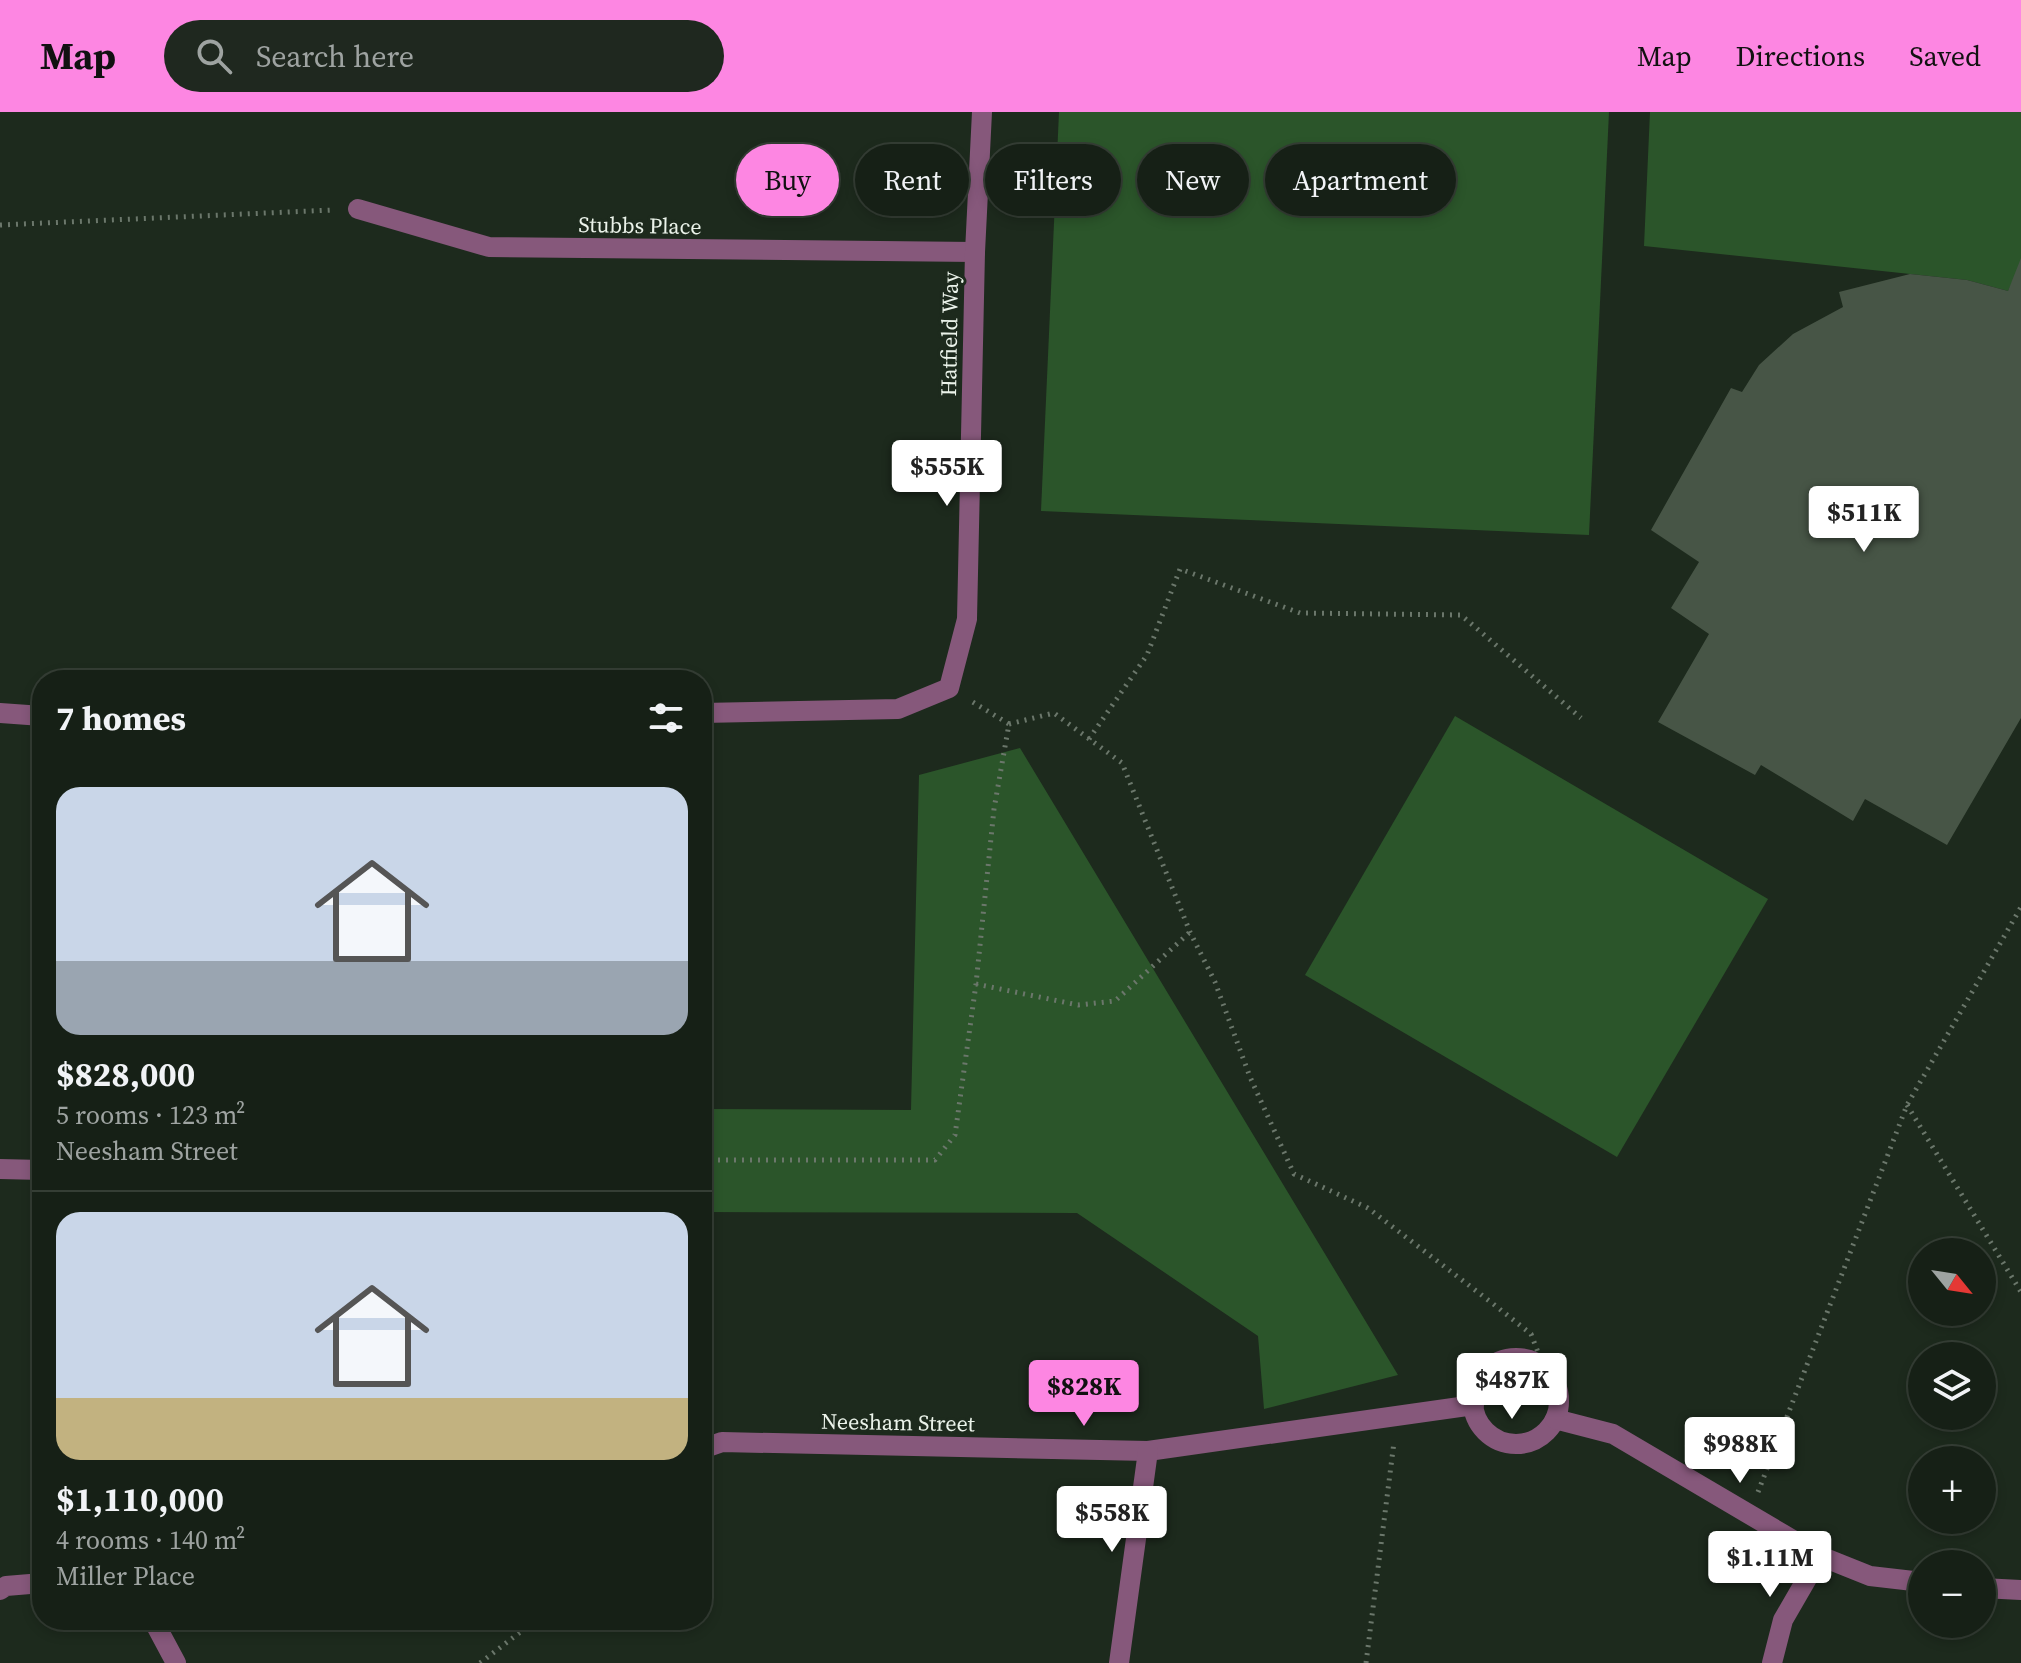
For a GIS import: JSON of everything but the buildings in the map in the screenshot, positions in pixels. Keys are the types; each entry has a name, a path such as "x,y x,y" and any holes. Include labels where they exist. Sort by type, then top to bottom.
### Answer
{"street":[{"name":"Hatfield Way","path":"949,688 967,619 975,252 982,112"},
{"name":"Stubbs Place","path":"358,209 489,247 975,252"},
{"path":"712,713 898,709 949,688"},
{"path":"0,713 32,715"},
{"path":"0,1169 32,1170"},
{"path":"1522,1357 1544,1368 1558,1389 1559,1408 1555,1419 1542,1435 1527,1443 1509,1444 1494,1438 1482,1427 1474,1405 1479,1379 1490,1366 1505,1359 1522,1357"},
{"name":"Neesham Street","path":"712,1446 722,1442 1148,1451 1191,1448 1398,1414 1474,1405"},
{"path":"1555,1419 1613,1434 1820,1556 1870,1576 1908,1580"},
{"path":"1119,1663 1148,1451"},
{"path":"1772,1663 1783,1620 1820,1556"},
{"path":"0,1590 6,1586 32,1584"},
{"path":"1996,1589 2021,1590"},
{"path":"158,1630 176,1663"}],"path":[{"path":"0,225 358,209"},
{"path":"1089,739 1147,655 1180,569 1300,613 1461,615 1581,718"},
{"path":"949,688 1009,724 1054,713 1122,763 1190,932 1215,982 1250,1077 1294,1174 1368,1208 1492,1303 1531,1334 1544,1368"},
{"path":"712,1160 935,1160 955,1135 976,984 994,809 1009,724"},
{"path":"1749,1516 1907,1105 2021,907"},
{"path":"976,984 1078,1005 1115,1001 1190,932"},
{"path":"1907,1105 2021,1292"},
{"path":"1366,1663 1398,1414"},
{"path":"1659,1463 1683,1443 1775,1449"},
{"path":"480,1663 523,1630"}],"green space":[{"path":"1059,112 1609,112 1589,535 1041,511 1054,216 1121,216 1121,144 1058,144"},
{"path":"1650,112 2021,112 2021,264 2008,291 1967,280 1644,246"},
{"path":"1455,716 1768,899 1617,1157 1305,975"},
{"path":"1020,748 1398,1375 1264,1409 1258,1336 1077,1213 712,1212 712,1109 911,1110 919,775"}]}
